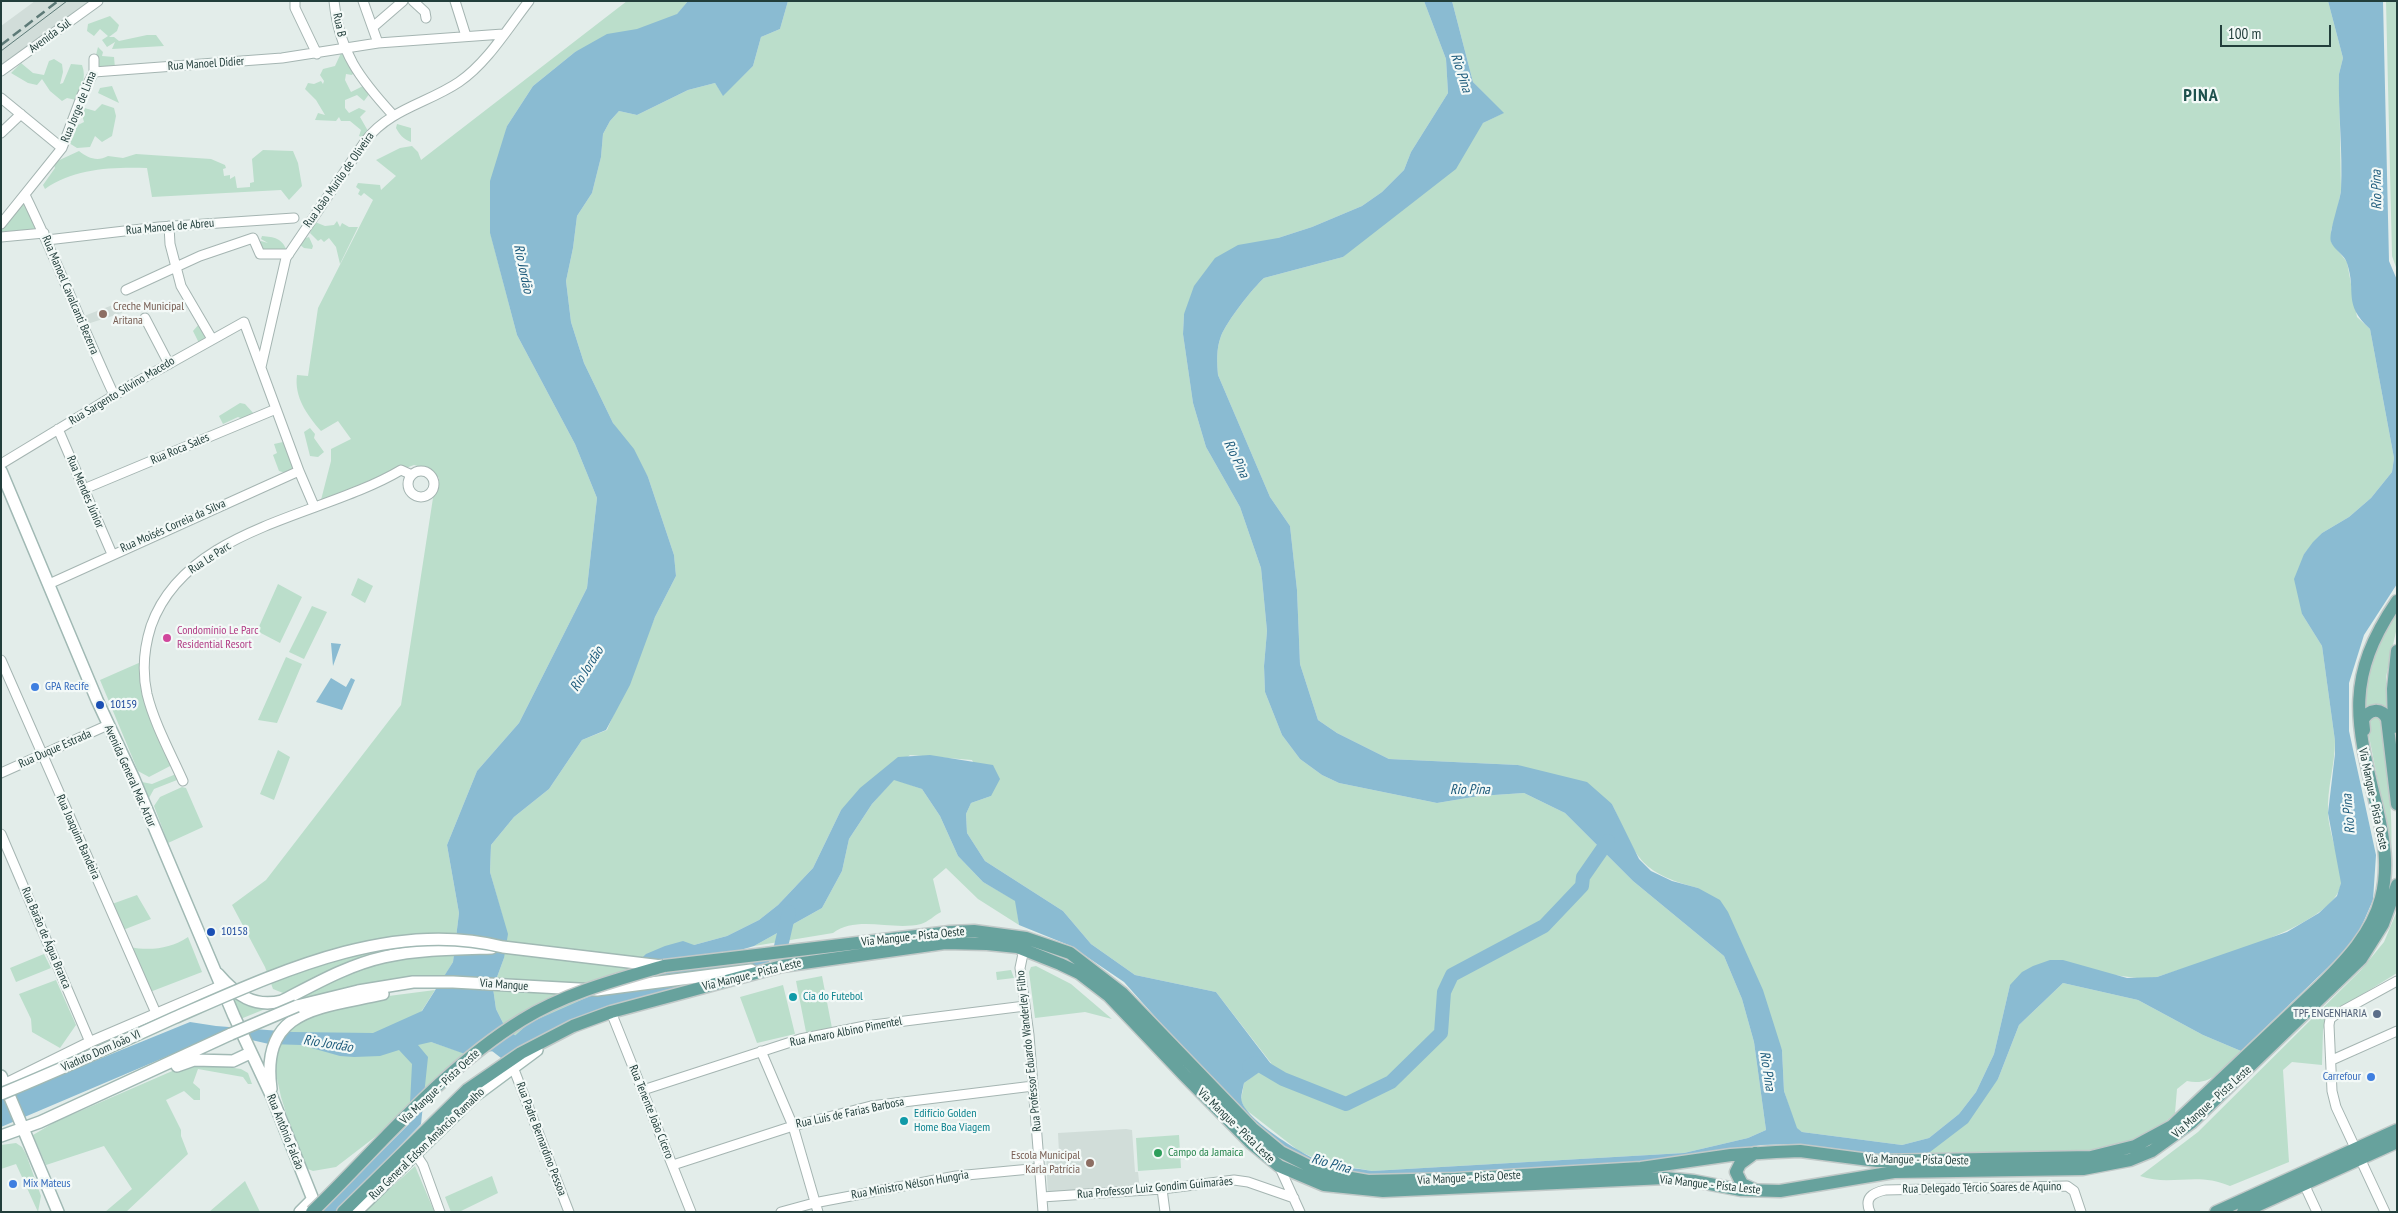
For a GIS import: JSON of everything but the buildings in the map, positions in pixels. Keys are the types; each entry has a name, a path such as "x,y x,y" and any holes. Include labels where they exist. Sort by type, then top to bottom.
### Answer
{"main road":[{"name":"Avenida General Mac Artur","path":"1,471 248,1049"},
{"name":"Via Mangue - Pista Oeste","path":"315,1207 421,1101 460,1065 524,1019 566,998 609,982 664,966 950,932 974,931 1038,941 1070,953 1122,993 1252,1128 1281,1152 1323,1174 1337,1177 1368,1181 1456,1179 1641,1168 1755,1153 1800,1151 1877,1161 2091,1158 2135,1146 2155,1137 2180,1119 2219,1083 2345,961 2373,921 2383,893 2385,864 2381,827 2358,728 2360,684 2362,671 2375,636 2397,601"},
{"path":"2397,650 2394,667 2393,712 2397,744"},
{"path":"2370,779 2363,720 2369,712 2377,710 2382,712 2387,719 2397,804"},
{"name":"Via Mangue - Pista Leste","path":"343,1212 450,1105 496,1069 549,1037 573,1026 611,1012 782,966 945,943 987,944 1024,949 1079,973 1108,996 1218,1109 1279,1166 1324,1186 1353,1190 1383,1191 1665,1178 1756,1191 1802,1188 1858,1176 1894,1172 2084,1169 2130,1160 2152,1151 2191,1123 2361,959 2383,924 2397,885"},
{"name":"Viaduto Dom João VI","path":"3,1089 306,964 370,946 452,938 478,941 503,947"},
{"path":"214,969 224,981 248,1000 261,1004 282,1001 347,969 384,957 413,952 503,947 664,966"},
{"name":"Via Mangue","path":"60,1113 231,1034 297,1006 329,997 413,982 453,982 597,990 782,966"},
{"path":"272,1097 269,1077 272,1050 282,1029 294,1018 302,1014 386,994 434,987 453,982"},
{"name":"Rua General Edson Amâncio Ramalho","path":"356,1212 475,1096 513,1066 573,1026"},
{"path":"1,1136 19,1127 60,1113 69,1114 187,1062 201,1059 232,1061 248,1049"},
{"name":"Rua Antônio Falcão","path":"248,1049 272,1097 315,1207"},
{"path":"3,1089 55,1210"},
{"path":"2243,1212 2304,1184 2397,1130"},
{"path":"2216,1212 2357,1154 2397,1142"},
{"path":"1755,1153 1740,1164 1736,1172 1742,1184 1756,1191"},
{"path":"300,1212 315,1207"}],"street":[{"name":"Avenida Sul","path":"1,71 98,1"},
{"path":"295,1 295,8 317,54"},
{"name":"Rua B","path":"334,1 344,50"},
{"path":"363,1 378,43"},
{"path":"373,27 403,1"},
{"path":"413,1 425,12 426,18"},
{"path":"455,1 466,36"},
{"name":"Rua João Murilo de Oliveira","path":"261,367 288,254 366,140 380,124 393,115 460,81 469,74 528,1"},
{"name":"Rua Manoel Didier","path":"94,72 208,65 317,54 378,43 503,34"},
{"path":"344,50 368,87 393,115"},
{"name":"Rua Jorge de Lima","path":"1,224 62,148 82,95 94,72 94,59"},
{"path":"1,98 62,148"},
{"path":"1,133 21,114"},
{"name":"Rua Manoel Cavalcanti Bezerra","path":"25,195 45,236 114,395"},
{"name":"Rua Manoel de Abreu","path":"1,237 45,236 294,218"},
{"path":"169,226 175,268 181,286 212,339"},
{"path":"126,290 213,251 253,238 260,254 288,254"},
{"path":"145,318 169,364"},
{"name":"Rua Sargento Silvino Macedo","path":"1,464 114,395 244,322 261,367"},
{"path":"261,367 299,471 314,506"},
{"name":"Rua Roca Sales","path":"84,489 276,409"},
{"name":"Rua Mendes Júnior","path":"58,429 112,554"},
{"name":"Rua Le Parc","path":"183,781 150,703 146,686 145,650 154,618 171,588 196,564 226,546 314,506 388,478 401,470 412,475 418,471 427,472 433,478 434,487 430,494 422,497 411,492 408,484 388,478"},
{"name":"Rua Moisés Correia da Silva","path":"49,584 299,471"},
{"path":"408,484 412,475"},
{"name":"Rua Joaquim Bandeira","path":"1,660 156,1013"},
{"name":"Rua Duque Estrada","path":"1,773 108,725"},
{"name":"Rua Barão de Água Branca","path":"1,834 90,1042"},
{"name":"Rua Professor Eduardo Wanderley Filho","path":"1024,949 1020,968 1041,1168 1043,1212"},
{"path":"2385,1212 2357,1154 2332,1091 2330,1019 2397,981"},
{"path":"3,1089 90,1042 220,986"},
{"name":"Rua Amaro Albino Pimentel","path":"643,1090 800,1039 865,1026 1025,1006"},
{"name":"Rua Tenente João Cícero","path":"611,1012 691,1212"},
{"path":"2332,1060 2397,1031"},
{"path":"761,1051 793,1126 816,1207"},
{"name":"Rua Padre Bernardino Pessoa","path":"513,1066 568,1212"},
{"name":"Rua Luís de Farias Barbosa","path":"673,1165 793,1126 871,1106 1033,1086"},
{"path":"415,1153 423,1165 440,1212"},
{"path":"1279,1166 1300,1212"},
{"name":"Rua Ministro Nélson Hungria","path":"781,1212 816,1207 956,1176 1041,1168"},
{"name":"Rua Professor Luiz Gondim Guimarães","path":"1042,1197 1162,1189 1225,1180 1241,1180 1292,1195"},
{"path":"2304,1184 2317,1212"},
{"name":"Rua Delegado Tércio Soares de Aquino","path":"1870,1212 1867,1205 1869,1197 1875,1192 1885,1190 2067,1186 2074,1191 2082,1212"},
{"path":"1162,1189 1165,1212"}],"shaded area":[{"path":"35,1 89,1 1,66 1,26"},
{"name":"Creche Municipal Aritana","path":"118,303 122,313 87,324 84,316"},
{"name":"Escola Municipal Karla Patrícia","path":"1132,1130 1135,1172 1138,1172 1140,1189 1048,1196 1046,1155 1059,1153 1058,1133"}],"green space":[{"path":"627,1 688,1 669,24 575,52 533,86 507,126 490,232 517,335 575,444 597,498 587,588 519,723 477,771 447,845 459,913 453,962 445,975 420,977 298,999 273,989 265,967 232,905 266,880 401,705 433,498 439,478 431,470 414,465 321,500 331,461 331,449 351,439 338,421 321,431 306,412 300,398 297,375 308,376 318,308 373,200 364,193 361,196 358,194 360,190 356,187 358,183 380,185 381,190 396,176 376,160 400,148 412,146 418,152 421,160"},
{"path":"788,1 1424,1 1446,59 1448,93 1411,152 1404,170 1382,192 1362,206 1312,227 1278,238 1184,314 1183,334 1193,403 1206,447 1240,507 1261,568 1267,631 1264,666 1265,692 1282,735 1300,759 1322,775 1339,783 1437,803 1479,796 1524,793 1565,813 1633,881 1724,956 1742,999 1754,1042 1766,1130 1748,1138 1684,1153 1372,1171 1323,1162 1299,1151 1245,1109 1241,1100 1244,1083 1271,1063 1216,992 1135,975 1091,944 1063,911 985,861 967,833 966,814 971,803 991,796 972,760 910,755 841,810 813,868 778,905 759,920 727,936 694,945 620,981 594,1004 573,1017 529,1037 516,1036 505,1027 496,1009 493,988 504,958 504,922 490,872 491,845 514,817 549,789 582,740 607,730 655,617 676,576 674,555 648,477 613,423 584,363 571,322 566,281 577,216 592,193 601,157 603,134 610,121 619,111 637,115 688,90 715,83 723,95 753,66 761,37 780,29"},
{"path":"1452,1 2328,1 2343,58 2339,74 2341,190 2337,213 2331,230 2331,242 2347,262 2357,317 2370,329 2394,458 2392,472 2371,498 2349,517 2322,533 2304,554 2302,614 2322,646 2335,741 2328,812 2330,829 2340,868 2341,883 2334,899 2316,914 2291,929 2262,942 2157,977 2144,979 2114,975 2010,985 1994,1054 1976,1092 1959,1114 1929,1138 1902,1145 1802,1132 1796,1128 1784,1091 1782,1050 1698,888 1662,876 1642,860 1627,837 1612,804 1518,765 1389,759 1337,733 1318,720 1300,664 1297,590 1290,526 1270,497 1218,375 1218,346 1224,330 1234,314 1264,278 1343,257 1483,123 1503,113 1473,82"},
{"path":"2386,1 2397,1 2397,270 2392,256"},
{"path":"110,16 119,25 117,31 109,37 114,37 119,41 156,35 164,46 112,49 115,42 107,47 102,40 108,36 100,29 94,36 87,31 88,24"},
{"path":"98,47 103,52 102,56 114,57 115,68 100,69 96,55"},
{"path":"341,53 359,66 352,75 346,74 345,80 351,92 363,86 370,93 364,101 357,95 345,100 345,108 349,113 359,108 366,111 360,117 368,131 362,137 359,136 361,130 350,121 341,121 339,117 336,121 315,120 318,113 325,115 316,100 305,89 308,83 314,84 321,81 323,84 324,81 320,75 323,69 335,66"},
{"path":"54,59 62,64 63,72 60,84 63,83 71,64 82,65 84,79 76,100 67,98 62,101 50,91 42,79 37,85 28,83 11,73 21,63 33,73 44,75 49,61"},
{"path":"112,86 119,103 98,93 100,88"},
{"path":"102,104 114,108 116,116 112,136 102,142 95,136 90,147 77,148 69,143 76,126 84,122 82,115 78,111 81,107 95,111"},
{"path":"397,124 411,128 411,142 400,135 396,128"},
{"path":"263,150 293,151 298,163 302,186 289,200 281,190 152,197 147,168 94,170 68,177 45,189 43,185 55,168 53,163 79,151 86,156 96,159 108,156 123,158 136,154 211,159 225,165 226,168 223,169 224,176 230,175 230,179 235,176 237,188 250,187 250,183 254,182 252,159"},
{"path":"24,199 41,231 1,233 1,227"},
{"path":"337,221 340,227 342,223 349,227 358,227 340,264 336,247 329,238 324,242 321,239 318,241 310,233 315,222 325,226 334,225"},
{"path":"262,236 277,239 283,243 287,251 270,255 256,247 261,241 268,243 261,239"},
{"path":"309,237 313,246 312,249 304,248 299,244 303,239"},
{"path":"200,323 209,338 199,343 193,331"},
{"path":"240,403 245,404 255,415 243,419 238,417 223,424 219,416"},
{"path":"310,428 315,434 314,438 324,452 318,457 310,456 304,432"},
{"path":"283,442 294,470 289,474 279,471 273,455 277,453 274,444"},
{"path":"358,578 373,586 365,603 351,595"},
{"path":"278,584 302,597 280,643 257,631"},
{"path":"312,606 327,612 304,659 289,652"},
{"path":"2397,610 2397,627 2386,677 2386,707 2379,704 2366,706 2364,693 2368,668 2378,644"},
{"path":"286,657 302,664 277,723 258,720"},
{"path":"141,662 172,765 149,777 138,771 100,680"},
{"path":"2373,716 2381,718 2391,812 2391,859 2385,905 2389,839 2369,736 2368,722"},
{"path":"278,750 290,757 274,800 260,794"},
{"path":"176,774 177,780 154,789 149,798 142,782 152,784"},
{"path":"894,779 922,789 940,816 958,856 983,882 1016,901 1019,925 978,899 946,868 933,879 941,912 924,923 910,926 853,925 833,933 754,946 822,908 842,871 849,839 872,804"},
{"path":"182,787 186,788 203,827 168,843 154,806 160,797"},
{"path":"137,895 151,919 123,930 112,904"},
{"path":"2397,911 2397,973 2329,1015 2323,1030 2322,1065 2292,1062 2283,1070 2289,1162 2230,1186 2206,1180 2162,1180 2140,1176 2198,1132 2361,970 2384,942"},
{"path":"188,937 202,972 150,992 129,947 160,948"},
{"path":"44,954 51,968 16,982 10,968"},
{"path":"1036,966 1071,984 1112,1019 1085,1012 1035,1018 1029,972 1031,967"},
{"path":"1011,970 1014,978 997,980 996,972"},
{"path":"822,976 832,1028 806,1032 796,981"},
{"path":"56,980 76,1025 60,1048 32,1032 31,1019 19,994"},
{"path":"2063,983 2138,1000 2203,1035 2241,1051 2211,1078 2196,1082 2187,1081 2177,1089 2175,1113 2158,1127 2140,1138 2119,1145 2098,1151 1913,1156 1998,1079 2019,1025"},
{"path":"783,985 795,1034 757,1043 740,997"},
{"path":"435,990 409,1031 431,1042 464,1053 388,1127 336,1167 313,1171 303,1167 281,1097 274,1065 276,1044 295,1020 350,1001"},
{"path":"234,996 270,1007 238,1020 228,999"},
{"path":"193,1062 241,1069 248,1073 252,1084 248,1084 243,1077 198,1069 193,1083 200,1089 200,1100 194,1100 184,1091 166,1100 181,1130 181,1136 188,1154 126,1212 105,1212 132,1189 104,1146 46,1165 33,1135 55,1122"},
{"name":"Campo da Jamaica","path":"1179,1135 1181,1168 1138,1171 1136,1138"},
{"path":"16,1143 22,1147 26,1154 41,1196 38,1212 16,1164 1,1169 1,1145"},
{"path":"415,1166 434,1211 364,1212"},
{"path":"492,1176 498,1193 459,1212 451,1212 445,1197"},
{"path":"245,1181 260,1212 209,1212"}],"water":[{"path":"688,1 788,1 780,29 761,37 753,66 723,96 715,83 688,90 637,115 619,111 610,121 603,134 601,157 592,193 577,216 566,281 571,322 584,363 613,423 634,449 648,477 674,555 676,576 655,617 630,685 606,730 582,740 549,789 514,817 491,845 490,872 508,934 504,958 493,988 496,1009 505,1027 516,1036 529,1037 540,1033 573,1017 594,1004 646,954 683,941 694,945 727,936 759,920 778,905 813,868 841,810 860,788 898,757 930,755 993,765 1000,779 991,796 971,803 966,814 967,833 985,861 1063,911 1091,944 1135,975 1216,992 1271,1064 1244,1083 1241,1100 1246,1110 1277,1136 1313,1158 1334,1165 1372,1171 1684,1153 1748,1138 1766,1130 1754,1042 1742,999 1724,956 1633,881 1565,813 1524,793 1479,796 1437,803 1339,783 1322,775 1300,759 1282,735 1265,692 1264,666 1267,631 1261,568 1240,507 1206,447 1193,403 1183,334 1184,314 1194,286 1215,258 1238,245 1278,238 1312,227 1362,206 1382,192 1404,170 1411,152 1448,93 1446,59 1424,1 1452,1 1473,82 1504,113 1483,123 1456,169 1343,257 1264,278 1234,314 1221,336 1218,346 1218,375 1270,497 1290,526 1297,590 1300,664 1318,720 1337,733 1389,759 1518,765 1587,782 1612,804 1639,859 1651,871 1672,881 1698,888 1720,900 1728,912 1763,990 1782,1050 1784,1091 1797,1128 1802,1132 1902,1145 1929,1138 1959,1114 1976,1092 1994,1054 2010,985 2022,972 2050,960 2063,960 2127,978 2157,977 2287,932 2319,913 2337,896 2341,883 2328,813 2335,741 2322,646 2302,614 2294,579 2304,554 2313,542 2322,533 2349,517 2371,498 2392,472 2394,458 2370,329 2361,320 2353,305 2350,273 2347,263 2331,242 2341,190 2339,74 2343,58 2328,1 2383,1 2389,261 2397,280 2397,584 2364,635 2349,683 2349,731 2376,855 2373,900 2359,932 2344,952 2241,1051 2203,1035 2138,1000 2063,983 2019,1025 1998,1079 1968,1123 1930,1152 1913,1156 1875,1155 1794,1144 1761,1145 1682,1159 1443,1176 1344,1175 1295,1157 1241,1113 1124,982 1071,946 1019,925 1015,901 983,882 958,856 940,816 922,789 894,780 872,804 849,839 842,871 822,908 754,946 703,961 720,960 689,983 568,1023 515,1049 465,1054 431,1042 418,1045 428,1057 421,1124 336,1212 321,1212 409,1124 412,1064 399,1050 380,1056 340,1056 301,1045 269,1044 234,1036 215,1036 1,1127 1,1099 190,1022 293,1032 373,1033 422,1011 453,962 459,913 447,845 477,771 519,723 587,588 597,498 575,444 517,335 490,233 490,181 507,126 533,86 575,52 607,34 637,29 677,14"},
{"path":"331,643 341,644 333,666"},
{"path":"331,678 346,687 351,678 355,680 342,710 316,702"}],"waterway":[{"path":"1249,1066 1256,1063 1283,1079 1346,1104 1391,1082 1441,1033 1444,992 1452,975 1544,926 1582,886 1583,877 1608,841"},
{"path":"779,955 789,912"},
{"path":"706,971 763,959"},
{"path":"488,1039 506,1053 533,1029 617,992"}],"tram line":[{"path":"1,51 67,1"}],"railway":[{"path":"1,45 58,1"}],"place":[{"name":"Creche Municipal Aritana","path":"103,314"},
{"name":"Condomínio Le Parc Residential Resort","path":"167,638"},
{"name":"GPA Recife","path":"35,687"},
{"name":"10159","path":"100,705"},
{"name":"10158","path":"211,932"},
{"name":"Cia do Futebol","path":"793,997"},
{"name":"TPF ENGENHARIA","path":"2377,1014"},
{"name":"Carrefour","path":"2371,1077"},
{"name":"Edifício Golden Home Boa Viagem","path":"904,1121"},
{"name":"Campo da Jamaica","path":"1158,1153"},
{"name":"Escola Municipal Karla Patrícia","path":"1090,1163"},
{"name":"Mix Mateus","path":"13,1184"}],"district":[{"name":"PINA","path":"2201,96"}],"water label":[{"name":"Rio Pina","path":"1461,73"},
{"name":"Rio Pina","path":"2377,190"},
{"name":"Rio Jordão","path":"523,269"},
{"name":"Rio Pina","path":"1236,459"},
{"name":"Rio Jordão","path":"587,669"},
{"name":"Rio Pina","path":"1470,790"},
{"name":"Rio Pina","path":"2349,814"},
{"name":"Rio Jordão","path":"328,1044"},
{"name":"Rio Pina","path":"1767,1071"},
{"name":"Rio Pina","path":"1331,1164"}]}
